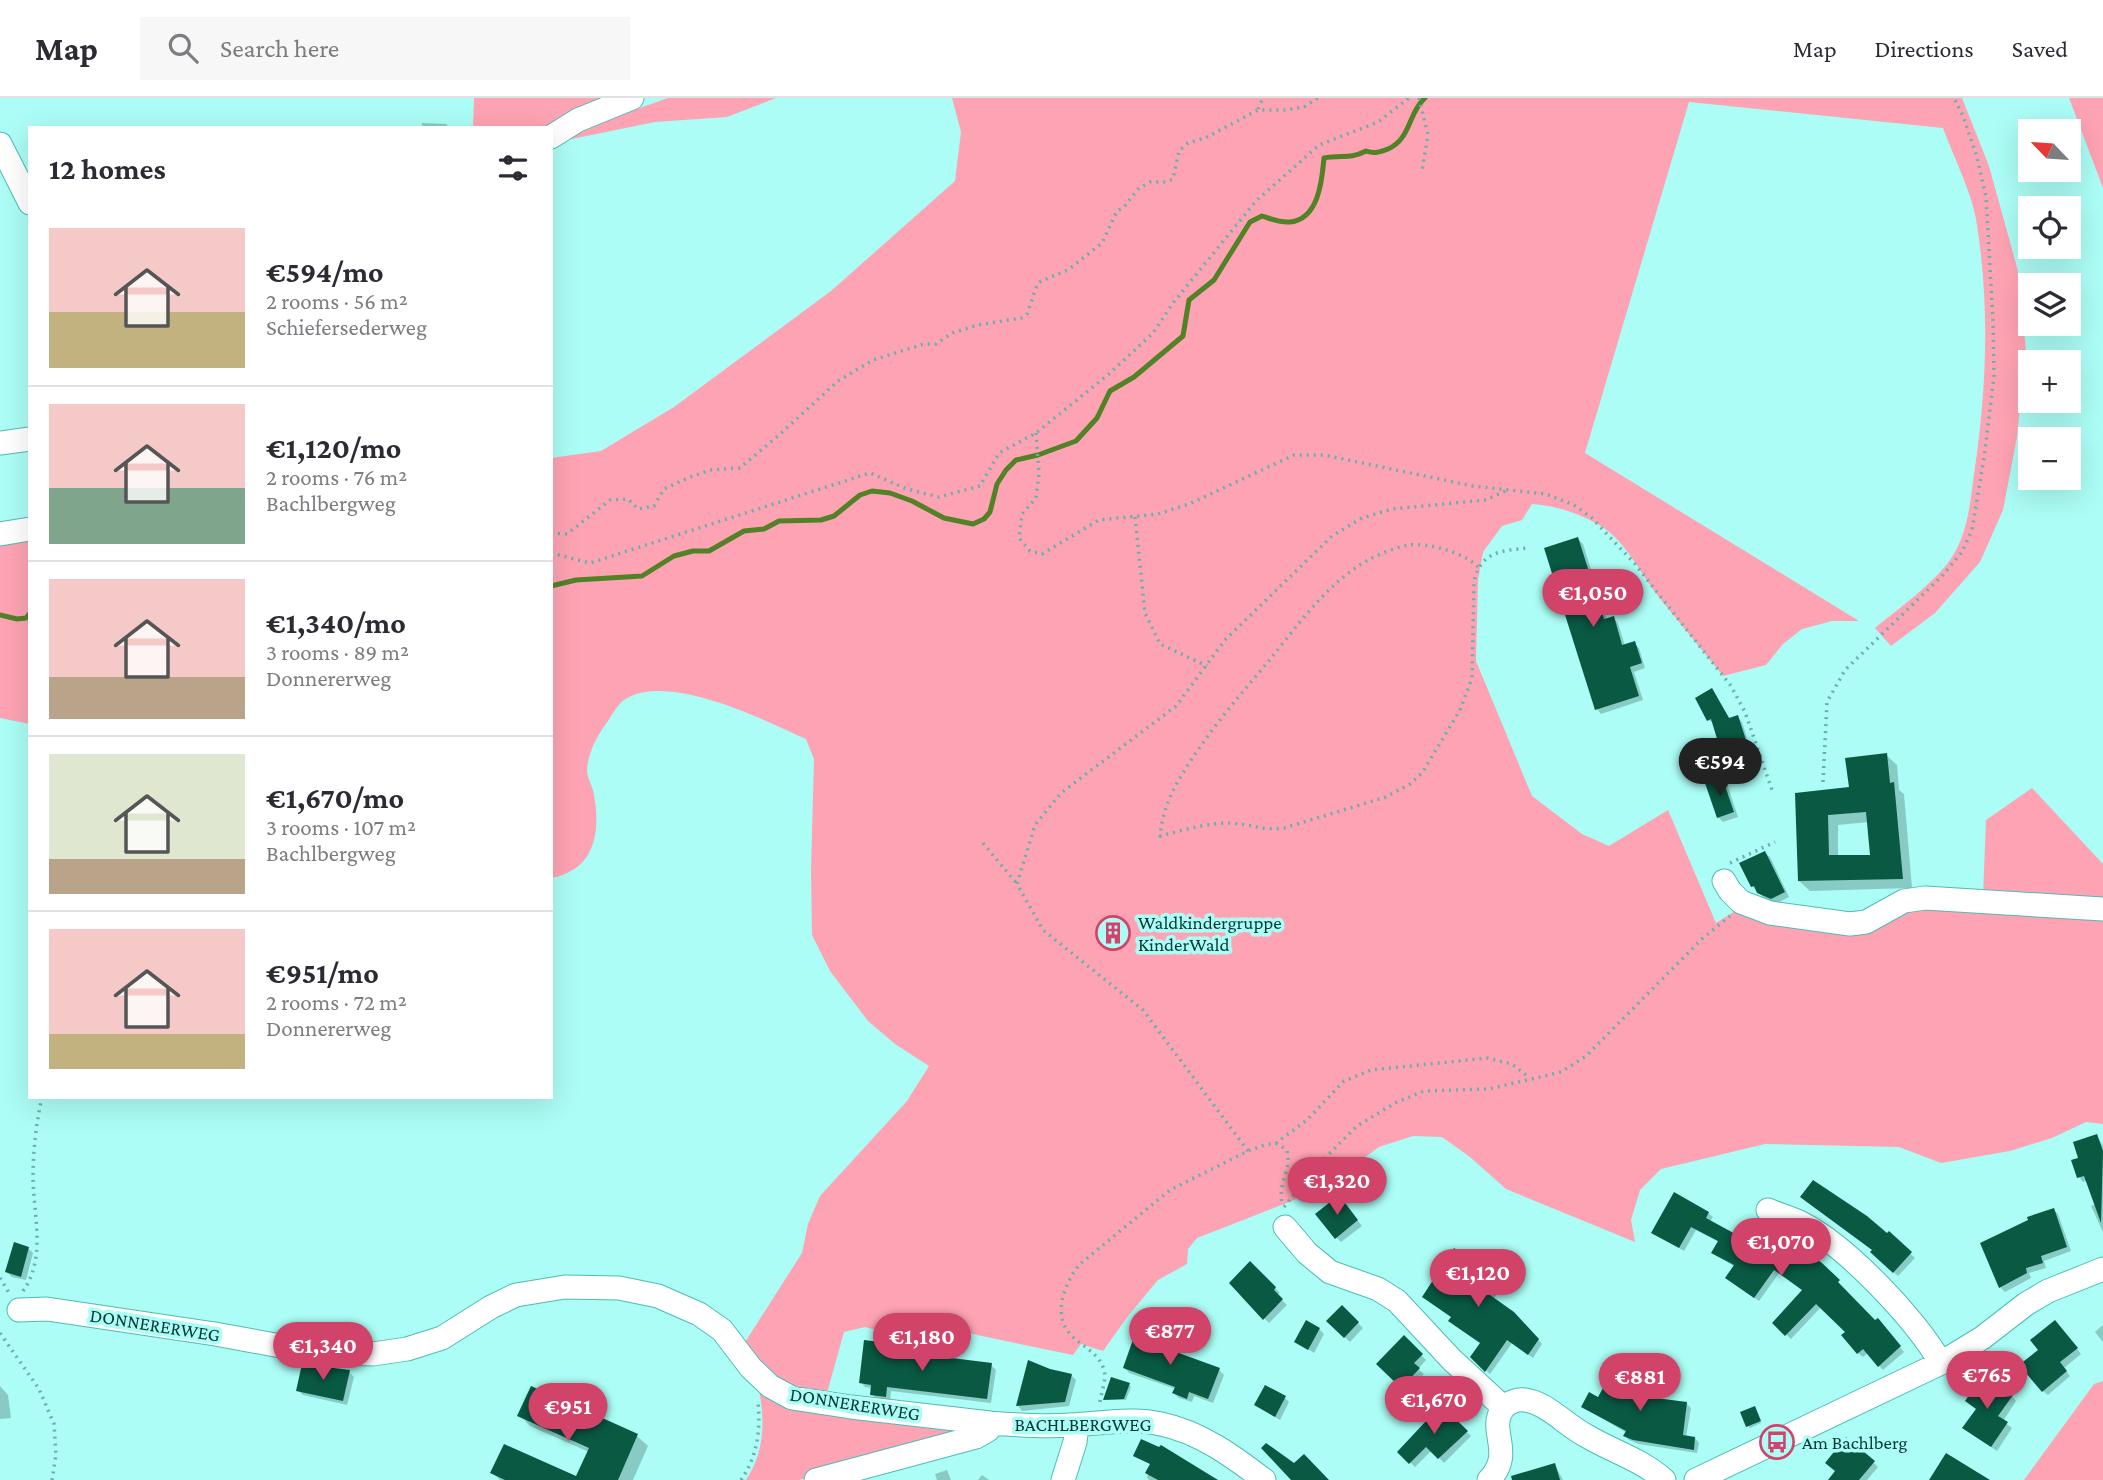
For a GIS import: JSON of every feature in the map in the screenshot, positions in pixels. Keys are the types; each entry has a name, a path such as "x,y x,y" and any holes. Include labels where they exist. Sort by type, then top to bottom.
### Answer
{"street":[{"path":"553,136 578,120 632,98"},
{"path":"0,144 28,199"},
{"path":"0,443 28,439"},
{"path":"0,534 28,529"},
{"path":"1724,881 1741,902 1770,913 1850,924 1866,922 1904,901 1925,898 2103,909"},
{"path":"1768,1210 1803,1224 1847,1255 1899,1310 1932,1348 1941,1363"},
{"path":"1284,1217 1307,1253 1330,1272 1378,1289 1397,1301 1452,1360 1503,1407"},
{"path":"1696,1480 1941,1363 1982,1338 2026,1304 2048,1291 2103,1269"},
{"name":"DONNERERWEG","path":"19,1310 47,1308 313,1352 373,1354 407,1349 442,1338 491,1307 516,1295 565,1287 619,1288 658,1296 690,1309 710,1321 730,1339 751,1368 770,1386 787,1396 851,1408 990,1423"},
{"path":"1489,1480 1500,1463 1502,1451 1498,1417 1503,1407 1513,1401 1525,1400 1539,1405 1664,1480"},
{"name":"BACHLBERGWEG","path":"816,1480 976,1437 988,1430 990,1423 1035,1426 1138,1422 1172,1426 1206,1441 1264,1480"},
{"path":"1063,1480 1075,1442 1077,1425"}],"path":[{"path":"1258,110 1263,98"},
{"path":"553,533 567,534 610,500 628,499 638,509 654,506 664,489 710,470 740,468 838,382 873,360 924,344 936,344 952,333 970,327 1021,318 1027,314 1037,285 1068,270 1102,243 1117,211 1124,207 1139,188 1150,182 1166,182 1172,179 1179,151 1188,143 1205,138 1258,110 1304,107 1318,98"},
{"path":"553,554 590,563 870,473 907,489 939,497 980,486 999,453 1036,433 1109,374 1153,333 1173,303 1256,201 1319,145 1378,122 1409,98"},
{"path":"1419,98 1428,135 1422,170"},
{"path":"1823,782 1827,702 1833,688 1845,670 1942,576 1962,552 1972,530 1994,376 1993,320 1986,197 1977,158 1954,98"},
{"path":"1036,433 1039,474 1036,498 1022,514 1019,538 1030,551 1042,554 1099,520 1158,513 1189,504 1294,454 1324,455 1416,475 1546,494 1574,505 1592,519 1635,564 1731,685 1745,712 1773,793"},
{"path":"1017,884 1035,825 1061,793 1176,706 1225,640 1332,536 1362,518 1392,509 1485,500 1508,490"},
{"path":"1135,517 1144,613 1160,643 1207,666"},
{"path":"1478,567 1463,556 1433,547 1409,545 1369,559 1341,579 1287,639 1197,750 1174,788 1162,818 1160,836 1201,826 1231,823 1269,831 1284,828 1386,797 1410,785 1422,773 1460,710 1472,678 1474,581 1478,567 1486,557 1528,548"},
{"path":"1738,859 1775,842"},
{"path":"983,843 1017,884 1043,930 1143,1010 1248,1152"},
{"path":"1284,1217 1315,1168 1357,1126 1395,1103 1424,1091 1489,1089 1561,1072 1586,1056 1703,937 1735,912 1753,907"},
{"path":"1099,1405 1105,1377 1101,1363 1093,1352 1070,1334 1061,1314 1063,1294 1073,1272 1090,1255 1128,1227 1170,1190 1248,1152 1276,1143 1307,1120 1344,1081 1371,1070 1487,1058 1512,1064 1530,1078"},
{"path":"19,1310 20,1296 31,1280 38,1252 33,1177 35,1130 42,1099"},
{"path":"1276,1143 1287,1150 1290,1162 1280,1196 1284,1217"},
{"path":"0,1333 39,1388 54,1424 56,1455 52,1480"},
{"path":"741,1480 755,1455 758,1400"}],"shaded area":[{"path":"474,98 603,98 553,126 473,126"},
{"path":"668,98 776,98 727,117 655,122 562,141 614,117"},
{"path":"952,98 1962,98 1989,166 2018,271 2018,336 2024,336 2026,350 2018,350 2020,413 2003,510 1980,562 1935,613 1891,646 1875,628 1925,587 1950,560 1961,540 1971,496 1984,378 1983,282 1974,208 1943,128 1689,102 1585,453 1859,621 1832,621 1802,629 1783,644 1766,665 1723,676 1612,535 1579,515 1551,506 1532,504 1522,520 1502,526 1483,552 1478,580 1476,661 1532,796 1582,834 1609,846 1668,810 1716,923 1751,901 1862,918 1983,897 1986,820 2032,788 2103,864 2103,1124 2086,1122 2052,1138 2010,1151 1941,1163 1899,1147 1765,1144 1661,1169 1640,1190 1631,1220 1635,1242 1506,1189 1470,1157 1442,1137 1413,1136 1379,1147 1346,1171 1292,1201 1197,1238 1188,1249 1187,1264 1158,1280 1103,1351 1081,1344 1073,1355 977,1335 896,1314 893,1335 865,1327 844,1332 825,1400 791,1393 742,1347 802,1253 808,1224 820,1196 907,1101 929,1066 895,1044 868,1021 830,971 812,935 814,759 806,739 741,711 689,695 665,691 642,693 624,700 597,737 588,763 587,773 596,809 595,836 591,848 577,867 553,877 553,458 601,451 674,407 831,291 955,181 961,132"},
{"path":"2069,98 2103,98 2103,188 2081,130 2081,119 2077,119"},
{"path":"28,533 28,724 0,718 0,538"},
{"path":"756,1377 768,1390 981,1428 969,1434 799,1480 746,1480 758,1456 761,1443 761,1403"},
{"path":"2103,1381 2103,1480 2024,1480 2094,1384"}],"building":[{"path":"1578,537 1604,619 1614,616 1622,645 1635,641 1642,663 1630,667 1639,696 1595,710 1544,548"},
{"path":"1712,688 1729,718 1738,715 1752,759 1726,768 1711,719 1707,721 1695,698"},
{"path":"1887,753 1890,783 1894,782 1903,879 1798,881 1795,793 1849,787 1845,758","holes":["1866,812 1870,855 1829,855 1828,815"]},
{"path":"1722,777 1734,812 1717,818 1705,783"},
{"path":"1765,851 1785,892 1771,899 1757,893 1754,886 1751,887 1739,863"},
{"path":"2097,1134 2103,1151 2101,1223 2084,1176 2077,1178 2071,1160 2078,1158 2073,1142"},
{"path":"1813,1180 1867,1216 1887,1233 1889,1231 1912,1252 1893,1273 1870,1252 1872,1250 1800,1197"},
{"path":"1674,1192 1709,1212 1706,1218 1750,1242 1756,1234 1785,1254 1793,1243 1822,1263 1840,1280 1838,1282 1875,1320 1878,1318 1901,1346 1878,1367 1863,1349 1857,1354 1841,1335 1845,1332 1816,1304 1785,1336 1772,1323 1802,1290 1774,1270 1754,1298 1725,1278 1734,1265 1711,1253 1718,1241 1691,1227 1679,1248 1651,1233"},
{"path":"1339,1195 1358,1220 1335,1239 1315,1214"},
{"path":"2054,1208 2067,1247 2041,1256 2043,1263 2026,1268 2027,1273 1999,1288 1980,1243 2028,1220 2027,1217"},
{"path":"14,1242 29,1247 21,1277 5,1272"},
{"path":"1454,1248 1500,1280 1490,1295 1514,1312 1539,1339 1528,1355 1507,1340 1485,1372 1470,1357 1480,1343 1448,1321 1451,1317 1422,1297"},
{"path":"1250,1261 1276,1287 1274,1290 1283,1299 1263,1320 1229,1283"},
{"path":"1342,1305 1359,1322 1344,1338 1326,1321"},
{"path":"1306,1320 1320,1328 1308,1350 1294,1342"},
{"path":"2055,1320 2078,1348 2060,1362 2067,1371 2042,1392 2019,1365 2038,1350 2030,1340"},
{"path":"1136,1331 1173,1344 1165,1348 1220,1368 1208,1399 1189,1392 1187,1399 1172,1393 1175,1387 1123,1368"},
{"path":"1404,1335 1423,1354 1414,1363 1420,1368 1401,1388 1376,1364"},
{"path":"864,1340 880,1342 879,1349 992,1363 987,1399 887,1387 886,1397 870,1395 871,1385 859,1383"},
{"path":"1028,1360 1072,1374 1065,1402 1016,1406"},
{"path":"302,1364 350,1370 343,1401 296,1391"},
{"path":"1615,1367 1639,1380 1632,1395 1687,1402 1683,1435 1695,1437 1694,1450 1633,1440 1623,1436 1626,1431 1581,1407 1589,1392 1598,1397"},
{"path":"1983,1375 2013,1395 1998,1416 2008,1422 1991,1447 1962,1428 1976,1409 1965,1401"},
{"path":"1111,1377 1130,1383 1124,1399 1103,1400"},
{"path":"1265,1385 1286,1396 1275,1417 1254,1405"},
{"path":"531,1386 638,1434 618,1480 505,1480 490,1473 504,1444 576,1476 589,1448 517,1416"},
{"path":"1441,1405 1468,1431 1438,1459 1426,1447 1409,1464 1397,1452"},
{"path":"1755,1406 1761,1421 1746,1427 1740,1412"},
{"path":"1846,1437 1875,1461 1859,1480 1828,1480 1835,1471 1825,1463"},
{"path":"1141,1439 1159,1447 1161,1445 1218,1480 1158,1480 1145,1473 1150,1464 1133,1456"},
{"path":"1266,1443 1294,1463 1304,1454 1329,1480 1291,1480 1261,1448"},
{"path":"1946,1453 1990,1480 1929,1480"},
{"path":"1555,1463 1560,1480 1512,1480 1511,1476"}],"waterway":[{"path":"553,586 576,580 642,576 674,556 693,551 709,551 744,531 764,529 779,521 821,520 834,516 860,495 872,491 890,493 912,501 944,518 973,524 984,519 990,512 997,484 1016,460 1076,441 1097,418 1110,391 1134,377 1183,336 1189,300 1214,280 1250,222 1262,216 1283,222 1300,219 1307,214 1317,197 1324,158 1355,155 1366,151 1377,152 1395,145 1425,98"},
{"path":"0,615 17,619 28,616"}],"place":[{"name":"Waldkindergruppe KinderWald","path":"1113,933"},
{"name":"Am Bachlberg","path":"1777,1442"}]}
